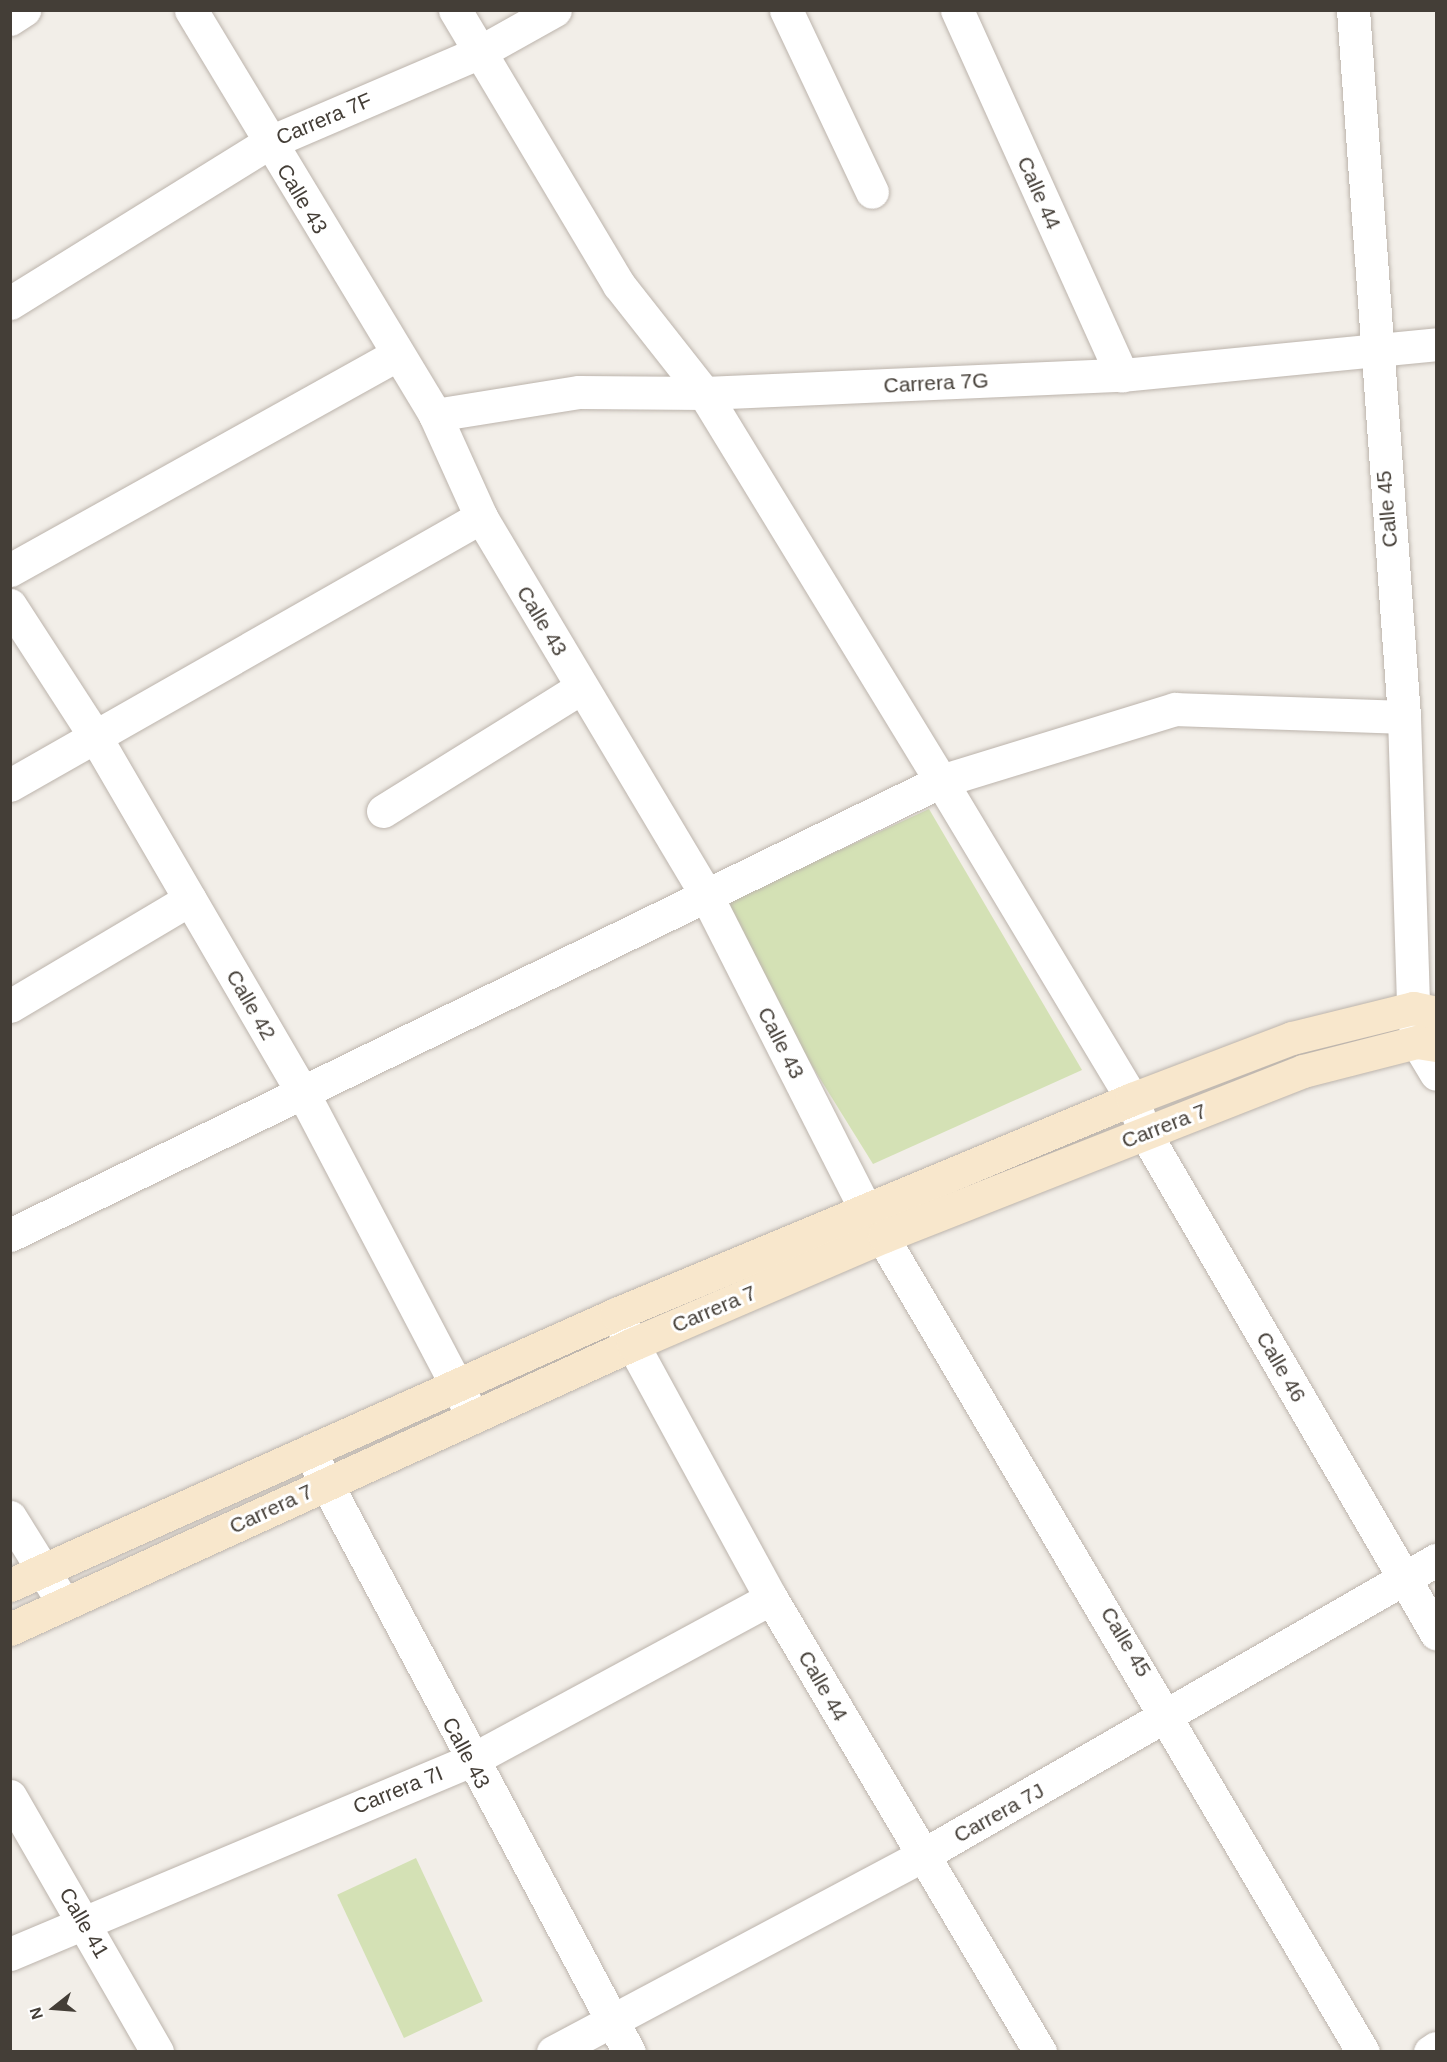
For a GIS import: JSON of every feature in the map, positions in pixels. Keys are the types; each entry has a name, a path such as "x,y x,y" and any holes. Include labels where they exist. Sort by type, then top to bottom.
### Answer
{"street":[{"path":"10,19 24,10"},
{"name":"Calle 43","path":"191,10 268,143 435,415 481,518 706,895 864,1206 884,1236"},
{"path":"455,10 478,53 619,285 704,393 941,781 1131,1099"},
{"name":"Carrera 7F","path":"10,303 268,143 478,53 555,10"},
{"path":"786,10 872,192"},
{"name":"Calle 44","path":"957,10 1122,375"},
{"name":"Calle 45","path":"1353,10 1373,349 1404,717 1427,1043"},
{"name":"Carrera 7G","path":"435,415 579,392 704,393 1122,375 1437,344"},
{"path":"10,570 397,355"},
{"path":"10,785 481,518"},
{"name":"Calle 42","path":"10,605 96,738 303,1093 473,1417"},
{"path":"383,811 582,687"},
{"path":"10,1235 941,781 1175,709 1404,717"},
{"path":"10,1006 190,899"},
{"name":"Carrera 7","path":"10,1585 616,1314 864,1206 1131,1099 1292,1038 1425,1011"},
{"path":"1427,1043 1437,1074"},
{"name":"Carrera 7","path":"10,1629 633,1344 884,1236 1303,1071 1427,1043"},
{"name":"Calle 46","path":"1131,1099 1145,1133 1437,1633"},
{"name":"Calle 45","path":"884,1236 1171,1717 1363,2052"},
{"name":"Calle 44","path":"616,1314 771,1598 1040,2052"},
{"name":"Calle 43","path":"309,1451 470,1761 621,2038"},
{"path":"10,1517 64,1604"},
{"name":"Carrera 7J","path":"553,2052 621,2038 922,1855 1171,1717 1404,1577 1437,1560"},
{"name":"Carrera 7I","path":"10,1954 83,1920 470,1761 771,1598"},
{"name":"Calle 41","path":"10,1796 157,2052"},
{"path":"1430,2052 1437,2048"}],"green space":[{"path":"929,809 1082,1070 873,1164 714,908"},
{"path":"416,1858 483,2001 404,2038 337,1895"}]}
